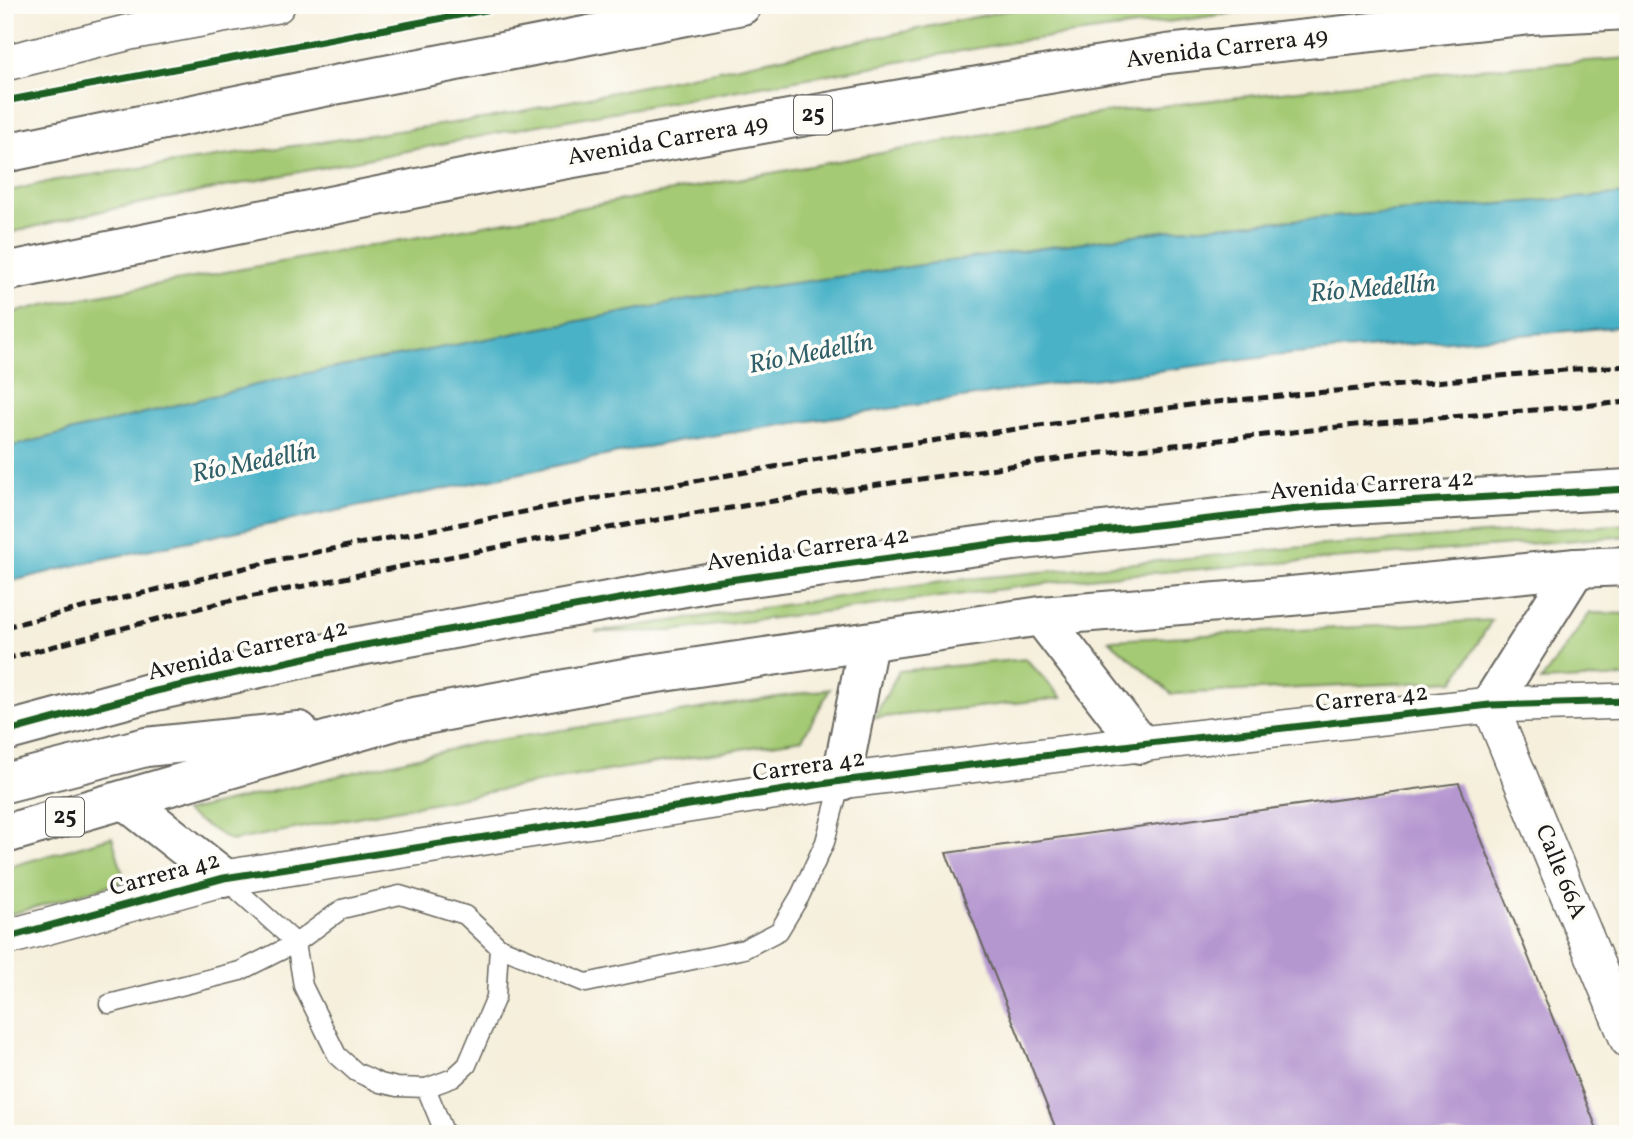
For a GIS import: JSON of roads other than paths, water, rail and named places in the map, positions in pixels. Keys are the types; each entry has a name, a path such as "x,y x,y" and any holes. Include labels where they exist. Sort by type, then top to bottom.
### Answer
{"highway":[{"path":"5,153 742,5"},
{"path":"1415,5 1530,15"},
{"name":"Avenida Carrera 49","path":"5,272 515,169 1167,54 1530,15 1628,10"},
{"name":"Avenida Carrera 42","path":"5,732 156,691 354,647 707,583 1014,541 1302,508 1628,489"},
{"name":"25","path":"5,834 398,720 630,677 1041,616 1281,597 1576,568 1628,566"},
{"path":"1490,705 1576,568"},
{"path":"1041,616 1140,744"},
{"path":"841,781 868,643"},
{"path":"5,783 146,747 398,720"},
{"path":"125,800 224,878"}],"street":[{"path":"5,63 130,32 277,5"},
{"name":"Carrera 42","path":"5,938 224,878 841,781 1490,705 1628,701"},
{"name":"Calle 66A","path":"1490,705 1628,1040"}],"lane":[{"path":"130,32 162,5"},
{"path":"109,1004 240,971 296,943 342,909 400,895 465,915 499,947 586,983 744,949 779,931 800,896 825,842 841,781"},
{"path":"224,878 296,943 303,986 337,1055 356,1072 380,1083 397,1087 426,1088 453,1078 467,1065 496,997 499,947"},
{"path":"426,1088 444,1134"}],"water":[{"name":"Río Medellín","path":"1628,194 1628,326 1283,355 1062,383 677,441 93,561 5,583 5,448 288,377 730,292 1177,229"}],"railway":[{"path":"5,627 281,559 559,505 887,447 1205,403 1628,366"},
{"path":"5,659 219,603 534,540 823,493 1093,454 1356,425 1628,402"}]}
